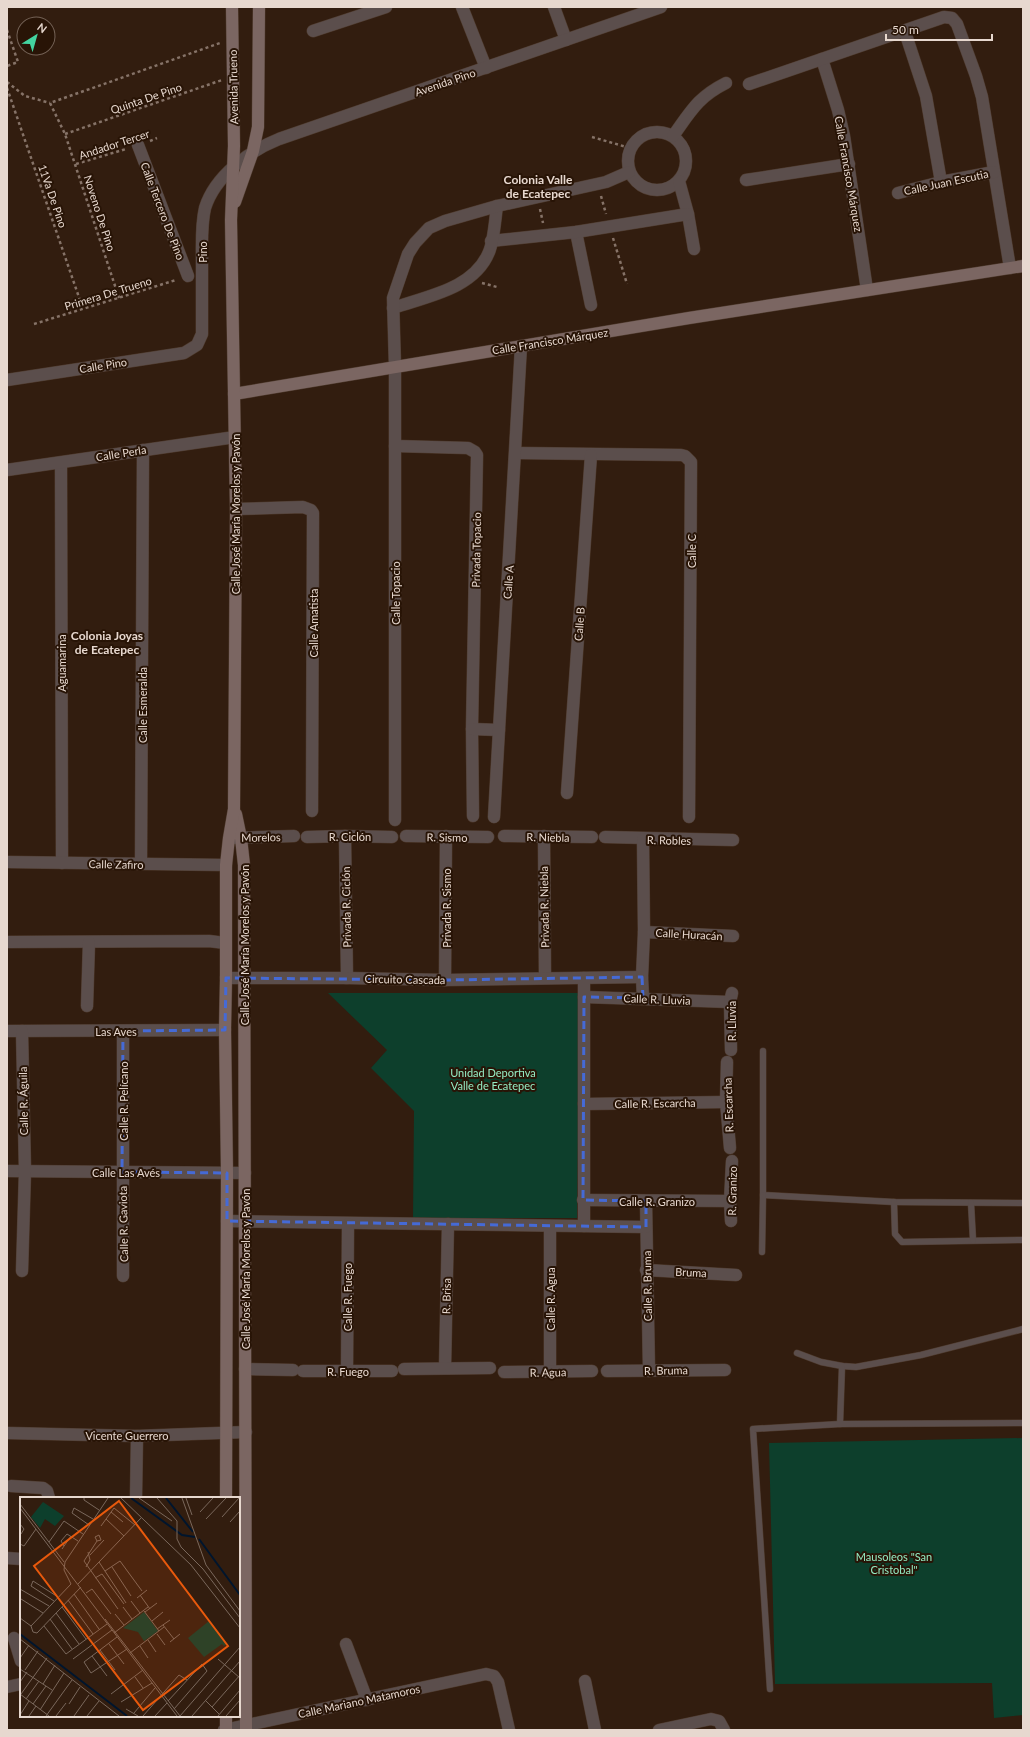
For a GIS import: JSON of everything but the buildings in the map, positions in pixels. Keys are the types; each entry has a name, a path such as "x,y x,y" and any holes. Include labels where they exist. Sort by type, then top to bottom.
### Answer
{"street":[{"name":"Avenida Trueno","path":"232,7 233,167"},
{"path":"253,151 258,127 259,7"},
{"path":"313,31 348,13 386,7"},
{"path":"462,7 486,68"},
{"path":"554,7 566,40"},
{"name":"Avenida Pino","path":"233,167 253,151 279,139 661,7"},
{"name":"Calle Juan Escutia","path":"905,32 944,17 952,18 957,24 979,86 1010,268"},
{"path":"749,84 905,32 926,96 941,182"},
{"name":"Calle Francisco Márquez","path":"822,59 838,110 849,164 867,290"},
{"path":"673,136 700,99 712,90 726,83"},
{"path":"656,131 673,136 682,145 686,157 686,170 679,181 667,189 652,190 638,184 629,172 627,160 630,148 640,136 656,131"},
{"name":"Calle Tercero De Pino","path":"138,145 188,276"},
{"name":"Calle José María Morelos y Pavón","path":"231,220 234,204 253,151"},
{"path":"746,180 849,164"},
{"name":"Calle José María Morelos y Pavón","path":"226,1497 227,1173 225,943 226,865 234,809 236,509 231,220 233,167"},
{"name":"Pino","path":"197,345 202,334 202,233 205,208 217,187 233,167"},
{"name":"Calle Topacio","path":"395,820 395,367 393,298 408,254 415,243 429,228 445,221 497,206 606,182 629,172"},
{"name":"Calle Juan Escutia","path":"898,193 941,182 994,172"},
{"path":"679,181 688,214 694,248"},
{"path":"393,308 439,292 468,279 481,266 489,251 497,206"},
{"path":"491,241 576,232 688,214"},
{"path":"576,232 591,305"},
{"name":"Calle Francisco Márquez","path":"234,394 521,346 1023,266"},
{"name":"Calle Pino","path":"8,377 184,353 197,345"},
{"name":"Calle A","path":"494,817 521,346"},
{"name":"Calle Perla","path":"7,470 235,437"},
{"name":"Privada Topacio","path":"395,446 468,448 477,455 472,729 473,816"},
{"name":"Calle Esmeralda","path":"141,864 143,450"},
{"name":"Calle C","path":"516,453 681,455 685,456 691,462 689,818"},
{"name":"Calle B","path":"568,793 591,455"},
{"name":"Aguamarina","path":"61,463 62,863"},
{"name":"Calle Amatista","path":"236,509 303,507 311,510 313,513 312,811"},
{"path":"472,729 499,730"},
{"name":"Calle José María Morelos y Pavón","path":"234,809 241,838 244,866 246,1728"},
{"name":"Morelos","path":"229,838 294,836"},
{"name":"Privada R. Ciclón","path":"345,836 347,978"},
{"name":"R. Sismo","path":"406,836 488,837"},
{"name":"Privada R. Sismo","path":"445,980 446,836"},
{"name":"R. Niebla","path":"504,836 592,837"},
{"name":"Privada R. Niebla","path":"544,836 545,978"},
{"name":"R. Ciclón","path":"307,837 392,837"},
{"name":"R. Robles","path":"605,837 733,840"},
{"path":"643,998 644,839"},
{"name":"Calle Zafiro","path":"7,862 226,865"},
{"name":"Calle Huracán","path":"644,932 733,936"},
{"path":"7,942 209,941 225,943"},
{"path":"88,1006 89,942"},
{"name":"Circuito Cascada","path":"226,978 445,980 642,977"},
{"path":"584,978 584,1226"},
{"name":"Calle R. Lluvia","path":"584,997 731,997"},
{"name":"R. Lluvia","path":"731,997 731,1050"},
{"name":"Las Aves","path":"7,1030 225,1030"},
{"name":"Calle R. Águila","path":"22,1031 25,1172 22,1271"},
{"name":"Calle R. Pelícano","path":"122,1172 123,1031"},
{"name":"R. Escarcha","path":"727,1062 726,1102 730,1148"},
{"name":"Calle R. Escarcha","path":"584,1104 726,1102"},
{"name":"R. Granizo","path":"731,1221 730,1201 732,1161"},
{"name":"Calle Las Avés","path":"7,1171 245,1173"},
{"name":"Calle R. Gaviota","path":"122,1172 123,1276"},
{"name":"Calle R. Granizo","path":"583,1200 730,1201"},
{"name":"Calle R. Bruma","path":"646,1201 648,1371"},
{"path":"227,1221 646,1228"},
{"name":"Calle R. Fuego","path":"347,1370 348,1224"},
{"name":"R. Brisa","path":"445,1368 448,1224"},
{"name":"Calle R. Agua","path":"550,1226 550,1372"},
{"name":"Bruma","path":"646,1270 736,1275"},
{"path":"445,1368 490,1368"},
{"name":"R. Fuego","path":"245,1369 398,1370 445,1368"},
{"name":"R. Bruma","path":"606,1371 725,1370"},
{"name":"R. Agua","path":"504,1372 592,1371"},
{"name":"Vicente Guerrero","path":"7,1433 137,1436 226,1434 246,1432"},
{"path":"136,1497 137,1436"},
{"path":"11,1486 43,1488 47,1491 49,1497"},
{"path":"7,1558 20,1559"},
{"path":"14,1638 20,1658"},
{"path":"346,1644 368,1700"},
{"name":"Calle Mariano Matamoros","path":"225,1730 246,1728 486,1674 494,1676 498,1682 510,1730"},
{"path":"585,1681 595,1730"},
{"path":"7,1687 20,1684"},
{"path":"225,1730 226,1717"},
{"path":"660,1730 711,1719 721,1726"}],"lane":[{"path":"762,1252 764,1195 763,1051"},
{"path":"764,1195 894,1202 1023,1203"},
{"path":"894,1202 895,1234 902,1242 1023,1240"},
{"path":"971,1203 973,1240"},
{"path":"797,1353 821,1362 856,1367 921,1355 1023,1328"},
{"path":"840,1424 842,1366"},
{"path":"770,1689 754,1429 840,1424 1023,1423"}],"path":[{"path":"7,30 18,62 7,66"},
{"path":"7,82 25,96 50,103 233,39"},
{"name":"Quinta De Pino","path":"65,134 233,76"},
{"name":"11Va De Pino","path":"7,88 83,309"},
{"name":"Noveno De Pino","path":"50,103 65,134 76,164 119,298"},
{"path":"592,137 630,148"},
{"name":"Andador Tercer","path":"76,164 157,138"},
{"path":"537,198 546,235"},
{"name":"Primera De Trueno","path":"34,324 188,276"}],"highlighted area":[{"path":"642,977 643,998 584,997 583,1200 646,1201 646,1227 227,1221 227,1173 122,1172 123,1031 225,1030 226,978 445,980"}],"green space":[{"name":"Unidad Deportiva Valle de Ecatepec","path":"328,993 580,993 577,1218 413,1218 414,1111 371,1068 387,1050"},
{"name":"Mausoleos \"San Cristobal\"","path":"1023,1438 1023,1715 994,1718 992,1683 775,1684 769,1443"}],"district":[{"name":"Colonia Valle de Ecatepec","path":"538,186"},
{"name":"Colonia Joyas de Ecatepec","path":"107,642"}]}
